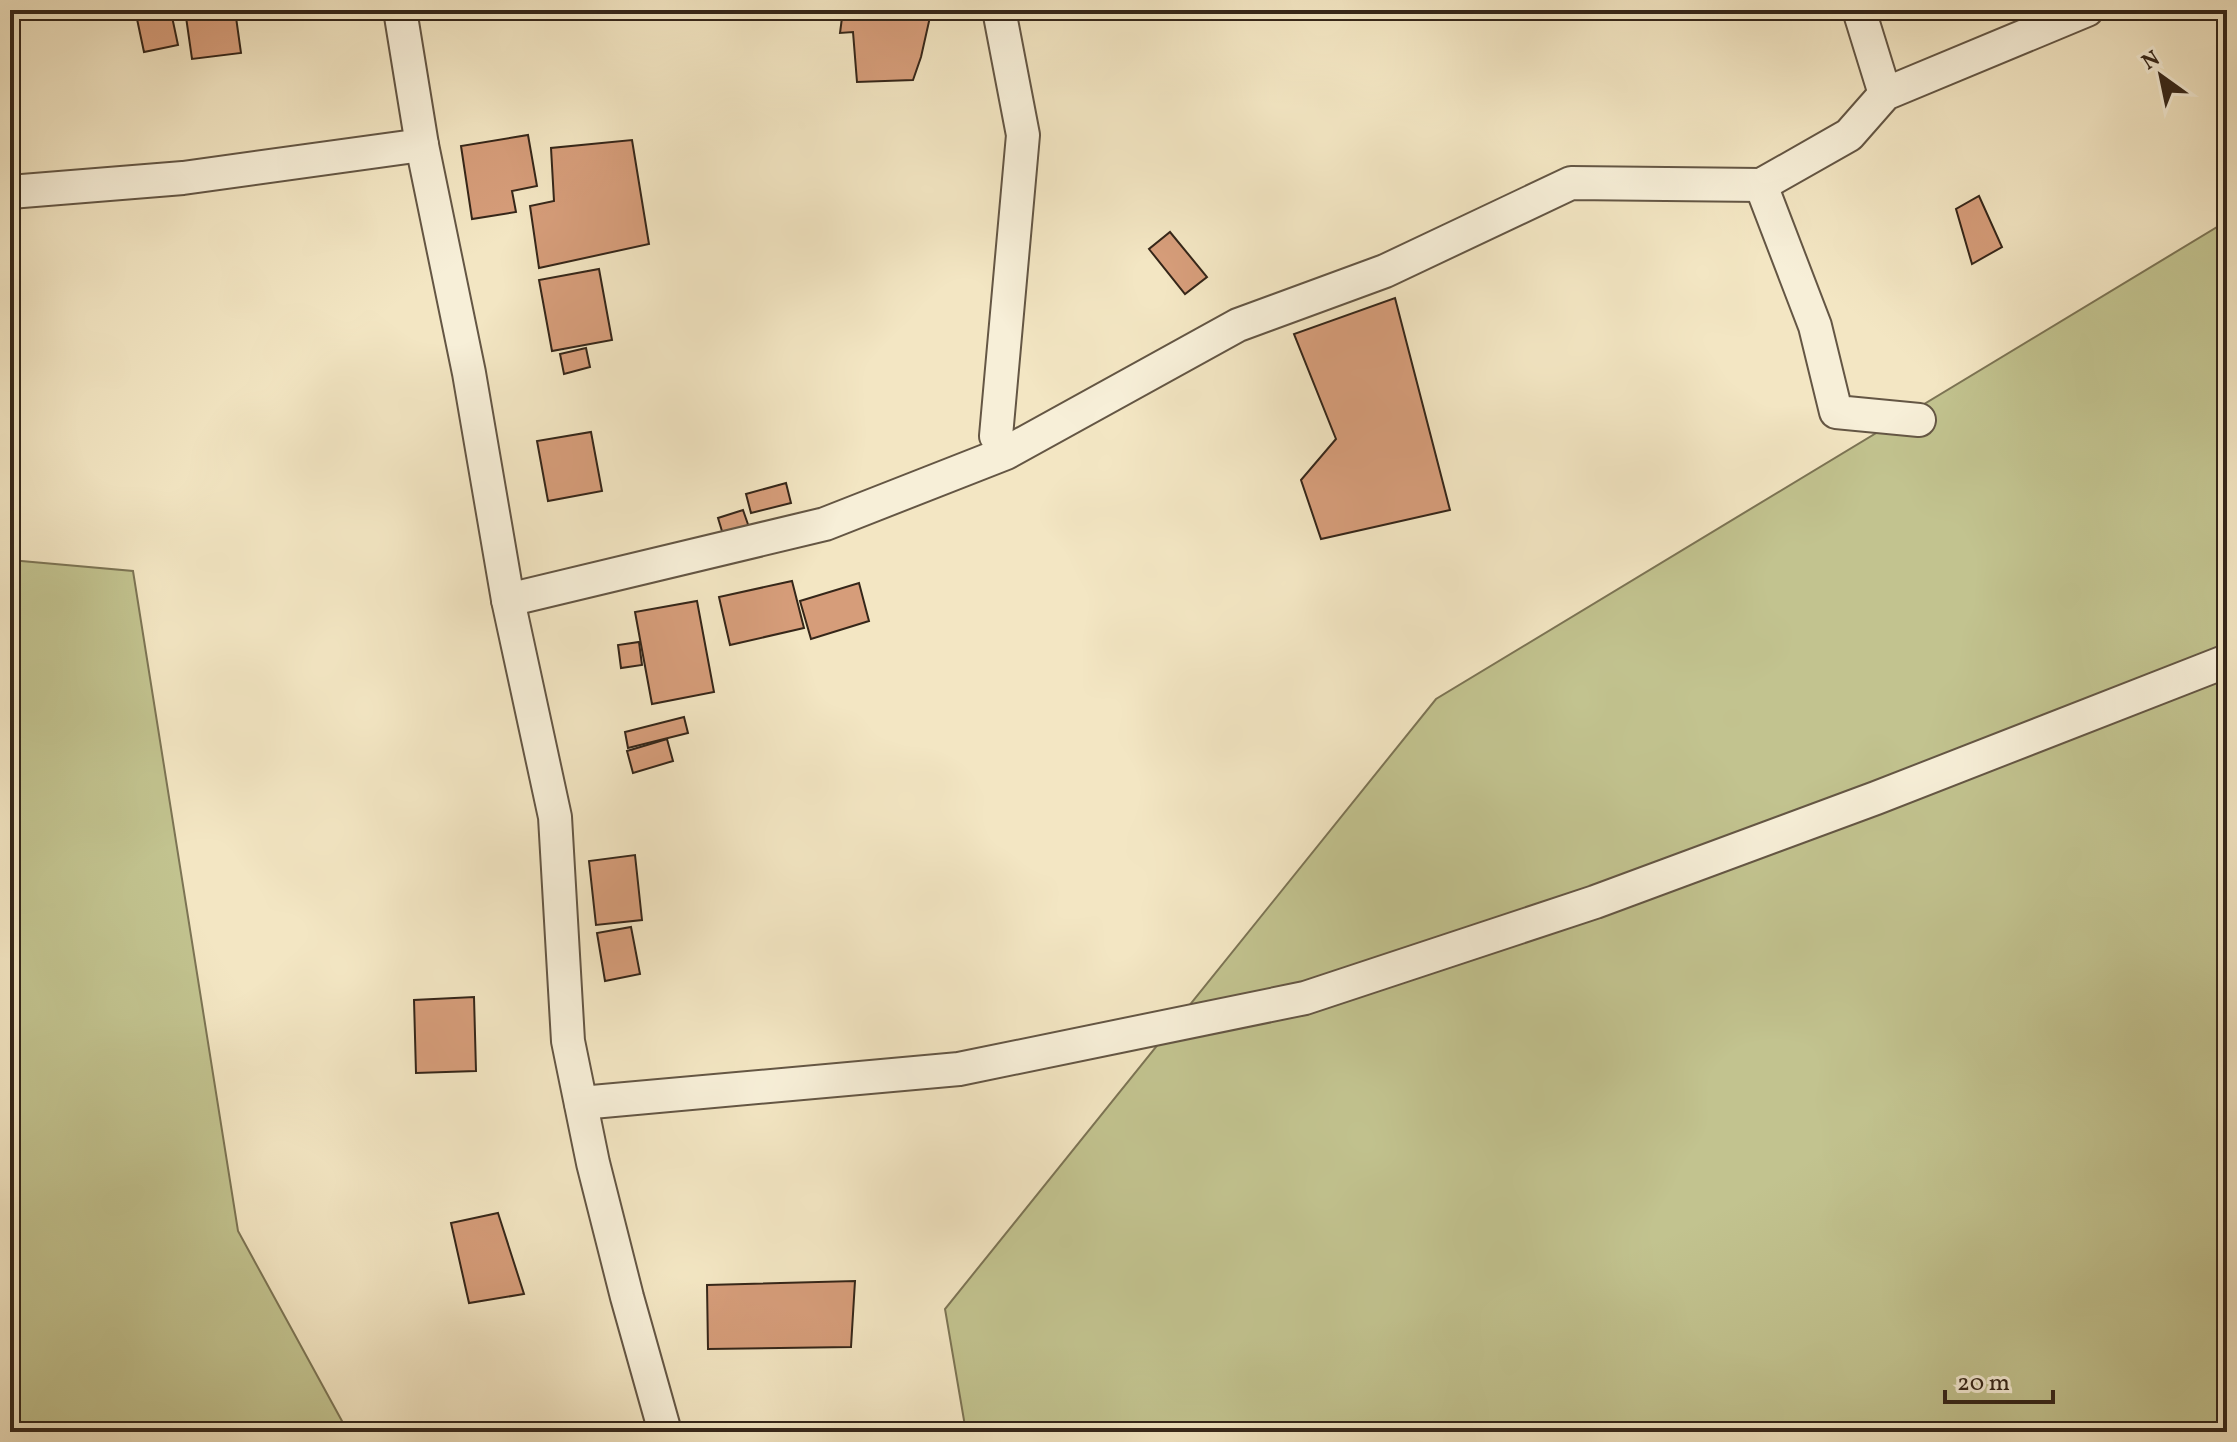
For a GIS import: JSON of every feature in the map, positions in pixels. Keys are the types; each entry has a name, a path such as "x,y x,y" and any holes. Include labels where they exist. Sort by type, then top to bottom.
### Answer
{"street":[{"path":"400,10 422,145 469,373 508,600 555,817 568,1041 593,1163 665,1432"},
{"path":"996,436 1023,135 999,10"},
{"path":"1859,10 1885,94"},
{"path":"508,600 839,519 1006,453 1238,325 1385,271 1571,183 1761,185 1849,135 1885,94 2087,10"},
{"path":"10,192 183,178 422,145"},
{"path":"1761,185 1815,326 1836,412 1919,420"},
{"path":"581,1103 959,1069 1305,998 1595,902 1876,798 2227,661"}],"green space":[{"path":"2227,221 2227,1432 966,1432 945,1309 1436,699"},
{"path":"10,560 133,571 238,1231 348,1432 10,1432"}],"building":[{"path":"185,10 235,10 241,53 192,59"},
{"path":"843,10 925,10 930,17 913,80 857,82 853,32 840,33"},
{"path":"171,12 178,45 144,52 137,19"},
{"path":"528,135 537,186 512,191 516,212 472,219 461,146"},
{"path":"632,140 649,244 539,268 530,206 554,201 551,148"},
{"path":"1979,196 2002,247 1972,264 1956,209"},
{"path":"1170,232 1207,277 1185,294 1149,249"},
{"path":"599,269 612,340 552,351 539,280"},
{"path":"1395,298 1450,510 1321,539 1301,480 1336,439 1294,334"},
{"path":"586,348 590,367 564,374 560,354"},
{"path":"591,432 602,491 548,501 537,441"},
{"path":"786,483 791,503 751,513 746,494"},
{"path":"743,510 751,533 725,541 718,518"},
{"path":"792,581 804,628 730,645 719,597"},
{"path":"859,583 869,621 811,639 800,601"},
{"path":"697,601 714,692 652,704 635,612"},
{"path":"639,642 642,665 621,668 618,645"},
{"path":"684,717 688,733 628,748 625,732"},
{"path":"667,739 673,761 633,773 627,751"},
{"path":"635,855 642,920 596,925 589,861"},
{"path":"631,927 640,974 605,981 597,933"},
{"path":"474,997 476,1071 416,1073 414,1000"},
{"path":"498,1213 524,1294 469,1303 451,1223"},
{"path":"855,1281 851,1347 708,1349 707,1285"}]}
